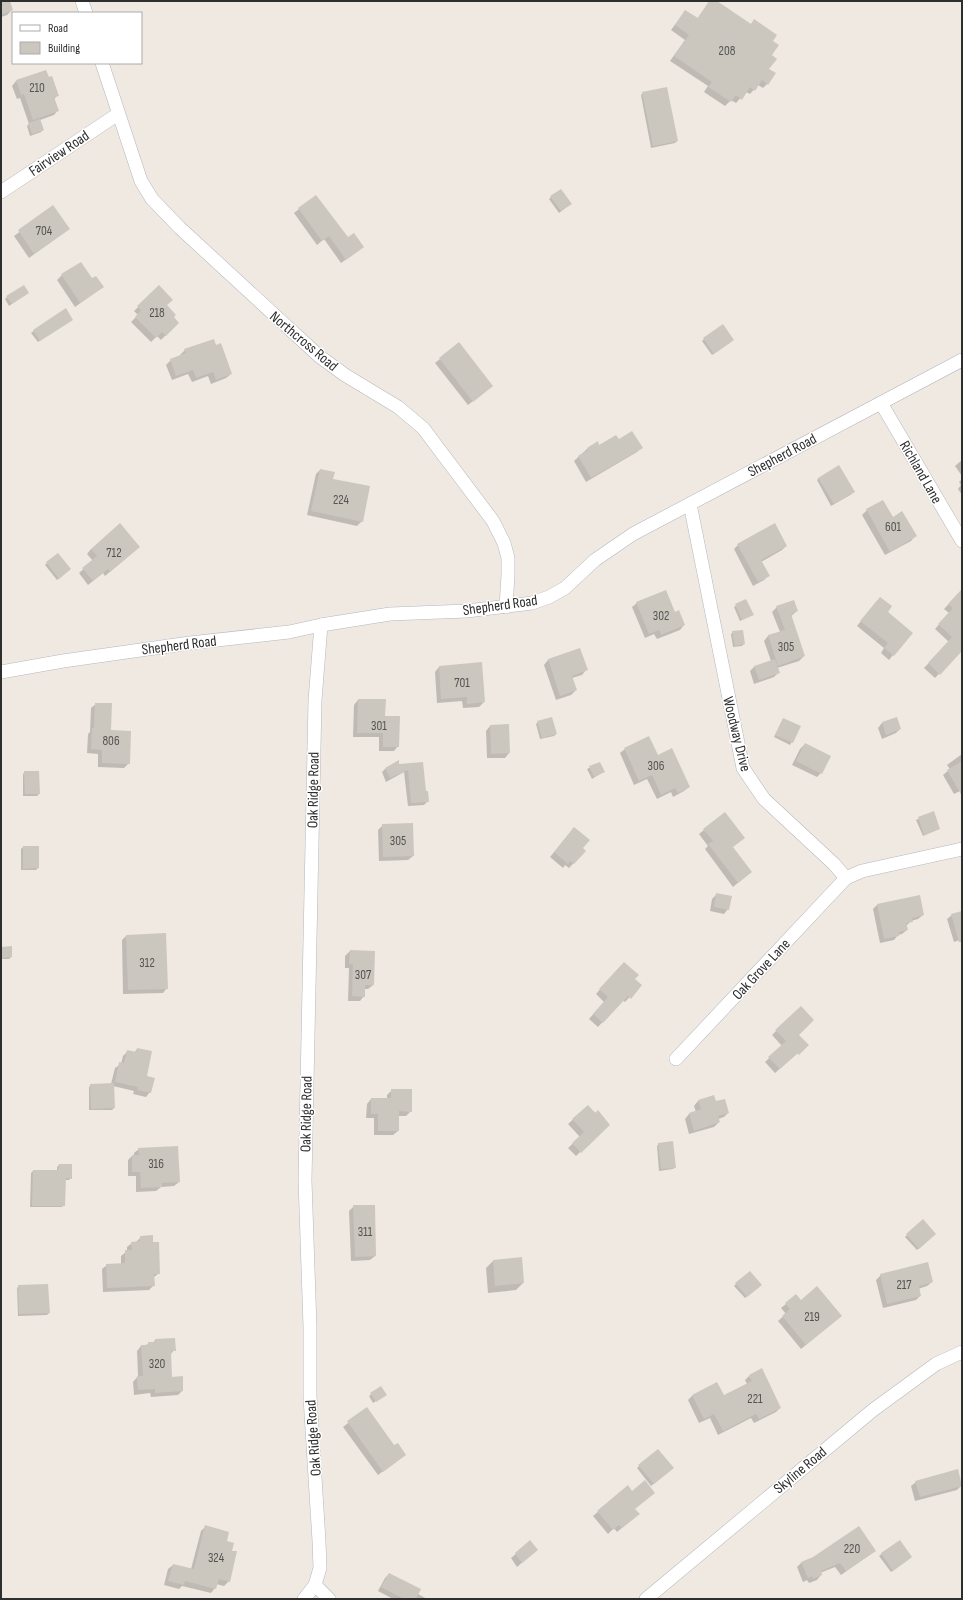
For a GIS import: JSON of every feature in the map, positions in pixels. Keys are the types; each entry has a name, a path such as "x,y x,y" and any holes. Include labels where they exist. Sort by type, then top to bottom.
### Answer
{"street":[{"path":"82,1 86,12"},
{"name":"Northcross Road","path":"102,64 141,181 152,199 166,216 315,352 345,375 406,413 423,428 493,521 501,535 508,558 506,607"},
{"name":"Fairview Road","path":"1,192 118,114"},
{"name":"Shepherd Road","path":"1,672 63,661 289,632 321,625 390,614 467,611 532,603 549,597 565,588 595,560 633,534 962,360"},
{"name":"Richland Lane","path":"881,403 962,541"},
{"name":"Woodway Drive","path":"690,504 743,768 751,782 764,799 834,864 846,878"},
{"name":"Oak Ridge Road","path":"304,1599 315,1585 320,1568 310,1397 310,1327 305,1180 315,700 321,625"},
{"path":"846,878 862,871 962,849"},
{"name":"Oak Grove Lane","path":"676,1059 846,878"},
{"name":"Skyline Road","path":"646,1599 873,1410 930,1368 962,1352"},
{"path":"315,1585 329,1599"}],"building":[{"path":"1,1 10,1 13,10 1,15"},
{"path":"709,1 717,1 751,24 754,19 777,35 773,41 779,45 772,55 777,59 769,69 776,73 768,85 762,80 755,91 750,87 742,100 736,95 731,102 708,87 712,82 674,56 689,35 675,25 685,10 698,18"},
{"path":"46,70 49,77 52,76 59,96 54,97 59,111 33,120 24,94 21,95 16,80"},
{"path":"667,87 678,141 653,146 642,92"},
{"path":"40,119 44,130 32,134 28,123"},
{"path":"561,189 572,204 561,211 550,196"},
{"path":"316,195 348,237 354,233 364,247 346,260 329,236 322,241 298,208"},
{"path":"53,205 70,229 34,254 18,230"},
{"path":"81,262 92,278 96,276 104,287 80,303 61,274"},
{"path":"24,285 29,293 12,304 6,296"},
{"path":"159,285 173,300 167,305 176,315 174,317 179,323 166,336 162,332 156,338 135,317 141,310 137,306"},
{"path":"66,308 73,320 40,341 33,330"},
{"path":"723,324 734,340 714,354 703,338"},
{"path":"214,339 216,345 221,343 232,374 216,380 213,372 196,378 193,370 176,376 170,359 186,353 184,349"},
{"path":"459,342 493,386 473,402 439,358"},
{"path":"632,431 643,448 591,478 578,456 598,441 599,445 616,435 619,439"},
{"path":"839,465 855,492 834,504 818,478"},
{"path":"320,469 335,472 333,479 370,486 363,522 311,511"},
{"path":"883,500 893,517 902,511 917,536 890,552 866,509"},
{"path":"120,523 140,547 110,572 108,569 93,581 82,568 97,556 91,549"},
{"path":"775,523 787,546 761,560 770,576 758,582 737,544"},
{"path":"58,553 71,569 59,579 46,562"},
{"path":"962,589 962,651 940,675 928,663 952,637 938,624 953,608 948,604"},
{"path":"666,590 675,612 679,610 685,625 661,635 659,630 649,634 636,602"},
{"path":"880,597 892,606 888,612 913,633 894,656 884,648 888,643 860,621"},
{"path":"746,599 754,615 742,620 735,604"},
{"path":"794,600 798,611 791,614 805,656 778,666 768,635 785,630 776,606"},
{"path":"743,630 745,644 735,646 732,631"},
{"path":"580,648 588,670 572,676 577,690 560,696 548,659"},
{"path":"775,659 780,673 759,680 754,666"},
{"path":"482,662 485,702 467,704 467,697 441,699 439,666"},
{"path":"358,699 386,699 385,716 400,716 399,747 383,747 383,733 357,733"},
{"path":"95,703 112,703 111,730 131,731 130,764 102,763 102,750 91,749"},
{"path":"552,717 557,734 542,738 537,721"},
{"path":"897,717 901,729 886,735 882,722"},
{"path":"783,718 801,726 793,743 775,735"},
{"path":"509,724 510,753 491,754 490,725"},
{"path":"649,736 658,755 672,748 690,787 678,793 675,788 661,795 652,775 639,781 624,748"},
{"path":"805,743 831,756 822,774 796,761"},
{"path":"399,760 399,764 423,762 426,791 428,791 429,802 411,803 408,770 390,778 385,768"},
{"path":"962,761 962,796 947,770"},
{"path":"600,762 605,772 594,777 589,766"},
{"path":"24,771 39,771 40,794 25,794"},
{"path":"934,811 940,829 924,835 918,817"},
{"path":"725,812 745,838 733,847 752,872 738,883 708,844 713,841 703,829"},
{"path":"413,823 414,856 383,857 382,824"},
{"path":"574,827 590,840 583,848 586,851 574,864 570,861 568,864 554,852"},
{"path":"23,846 39,846 39,868 23,869"},
{"path":"716,893 732,896 729,910 714,907"},
{"path":"920,895 924,915 912,918 913,922 906,923 908,930 899,932 899,936 884,939 877,904"},
{"path":"962,911 962,942 959,942 951,914"},
{"path":"166,933 168,989 128,990 126,935"},
{"path":"12,946 12,957 1,958 1,947"},
{"path":"350,950 375,951 374,985 365,985 365,997 352,996 353,964 349,964"},
{"path":"624,962 639,975 635,979 642,985 631,999 628,996 603,1023 593,1014 608,997 599,989"},
{"path":"801,1006 814,1020 799,1035 809,1045 799,1055 797,1053 780,1069 768,1057 786,1041 775,1030"},
{"path":"137,1048 152,1051 147,1076 155,1078 151,1093 137,1090 138,1087 115,1082 119,1062 124,1063 127,1050 136,1052"},
{"path":"114,1083 115,1108 91,1109 90,1084"},
{"path":"391,1089 412,1089 412,1112 399,1111 399,1131 378,1131 378,1114 371,1114 371,1098 391,1098"},
{"path":"714,1095 716,1101 725,1099 729,1113 718,1116 720,1122 694,1131 689,1113 701,1109 698,1100"},
{"path":"588,1105 595,1113 598,1110 610,1125 581,1153 572,1143 584,1132 572,1119"},
{"path":"673,1141 676,1168 661,1169 658,1143"},
{"path":"178,1146 180,1182 162,1183 162,1187 141,1188 140,1172 132,1172 132,1155 139,1155 138,1148"},
{"path":"59,1164 72,1164 72,1179 66,1178 65,1206 32,1206 33,1170 58,1170"},
{"path":"353,1205 375,1205 376,1256 355,1257"},
{"path":"923,1219 936,1234 919,1249 906,1234"},
{"path":"153,1235 153,1242 159,1242 160,1274 154,1274 155,1286 107,1288 106,1264 125,1263 125,1250 132,1250 131,1242 140,1241 140,1236"},
{"path":"522,1257 524,1283 495,1286 493,1260"},
{"path":"928,1262 933,1282 919,1286 921,1296 887,1304 880,1274"},
{"path":"750,1271 762,1285 747,1297 735,1283"},
{"path":"48,1284 50,1313 19,1314 18,1285"},
{"path":"817,1286 842,1316 806,1345 782,1316 790,1309 785,1303 796,1294 801,1300"},
{"path":"175,1338 176,1351 171,1351 172,1377 183,1376 183,1391 155,1393 155,1389 138,1390 137,1376 143,1376 141,1345 148,1345 148,1342 155,1342 155,1339"},
{"path":"762,1368 781,1408 759,1419 756,1414 723,1431 714,1414 704,1419 692,1395 717,1382 724,1395 752,1381 749,1375"},
{"path":"381,1386 387,1395 376,1402 370,1393"},
{"path":"367,1407 394,1445 398,1443 406,1455 383,1472 347,1421"},
{"path":"658,1449 674,1468 654,1484 638,1465"},
{"path":"958,1469 962,1486 920,1497 915,1481"},
{"path":"645,1480 655,1493 635,1509 640,1514 622,1528 619,1525 613,1530 597,1511 628,1485 632,1491"},
{"path":"205,1525 229,1532 227,1541 234,1543 232,1551 237,1551 230,1582 219,1579 216,1589 185,1581 184,1585 168,1581 173,1564 194,1569"},
{"path":"859,1526 876,1551 846,1571 840,1563 821,1571 822,1575 813,1579 812,1576 808,1578 801,1562 813,1557"},
{"path":"530,1540 538,1550 522,1563 515,1553"},
{"path":"900,1540 912,1557 893,1571 881,1553"},
{"path":"389,1573 421,1589 416,1599 404,1599 381,1587"}]}
